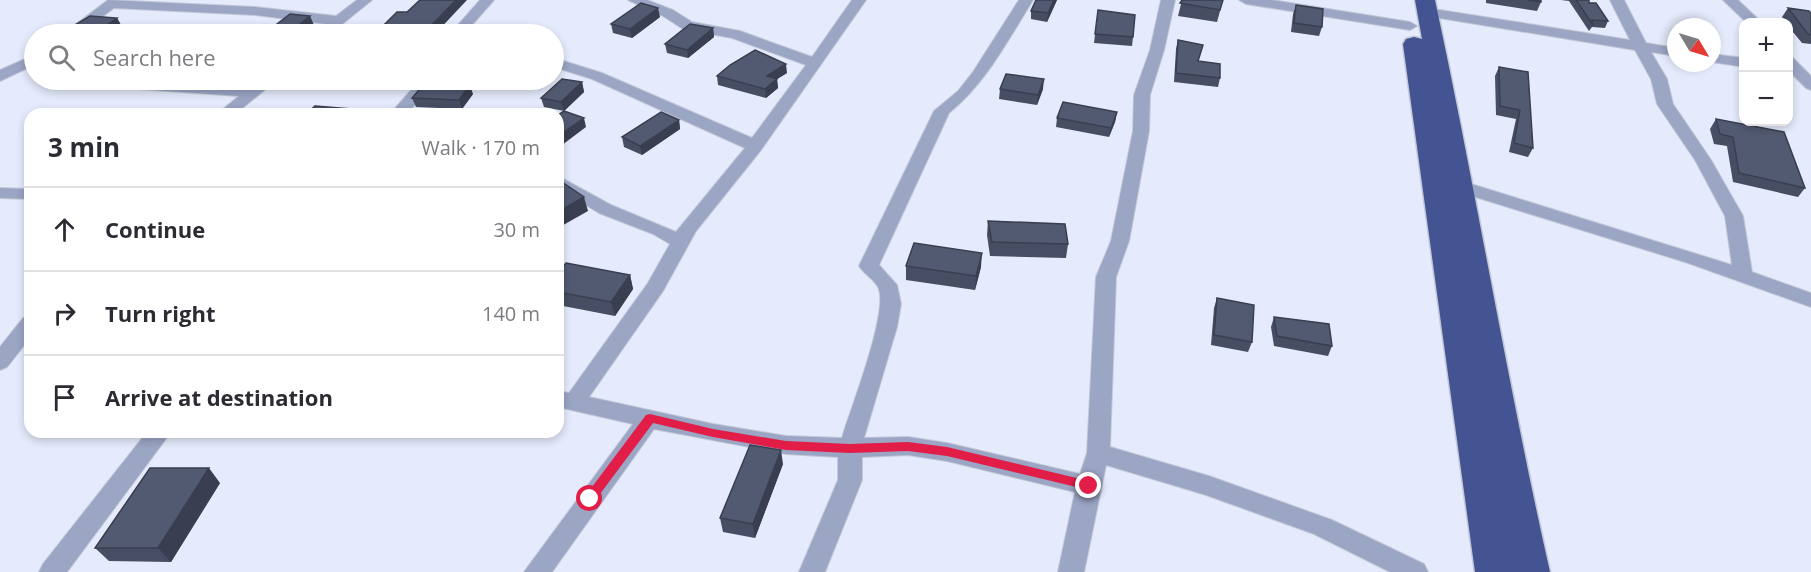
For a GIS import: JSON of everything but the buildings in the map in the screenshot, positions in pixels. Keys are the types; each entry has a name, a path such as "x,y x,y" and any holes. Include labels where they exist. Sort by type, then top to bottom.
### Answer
{"highway":[{"path":"1417,9 1462,187 1511,480 1530,572"},
{"path":"1417,9 1434,165 1477,473 1495,572"}],"street":[{"path":"335,24 365,0"},
{"path":"466,24 487,0"},
{"path":"635,0 672,9 688,26 735,34 815,63"},
{"path":"859,0 755,146 688,228 656,286 566,400 713,433 786,445 850,448 908,446 947,452 1089,486"},
{"path":"812,572 850,480 850,448 887,327 891,304 887,285 869,266 872,256 897,209 942,111 963,94 979,74 1026,0"},
{"path":"1071,572 1098,453 1106,277 1120,241 1141,131 1142,95 1157,50 1168,0"},
{"path":"1246,0 1417,9 1667,50"},
{"path":"1617,0 1640,46 1651,61 1668,110 1703,160 1734,216 1743,275"},
{"path":"1730,0 1750,18"},
{"path":"84,24 114,2 255,10 339,21"},
{"path":"1721,59 1739,62"},
{"path":"2,75 24,64"},
{"path":"564,66 608,81 755,146"},
{"path":"1793,68 1811,85"},
{"path":"2,75 24,76"},
{"path":"225,90 254,92"},
{"path":"233,108 256,90"},
{"path":"403,108 419,90"},
{"path":"564,185 605,209 659,230 681,243"},
{"path":"1462,187 1743,275 1811,300"},
{"path":"0,193 24,194"},
{"path":"0,362 24,331"},
{"path":"537,572 650,418"},
{"path":"52,572 155,438"},
{"path":"1098,453 1209,486 1323,527 1415,572"}],"route":[{"path":"590,499 650,418 713,433 786,445 850,448 908,446 947,452 1089,486"}]}
